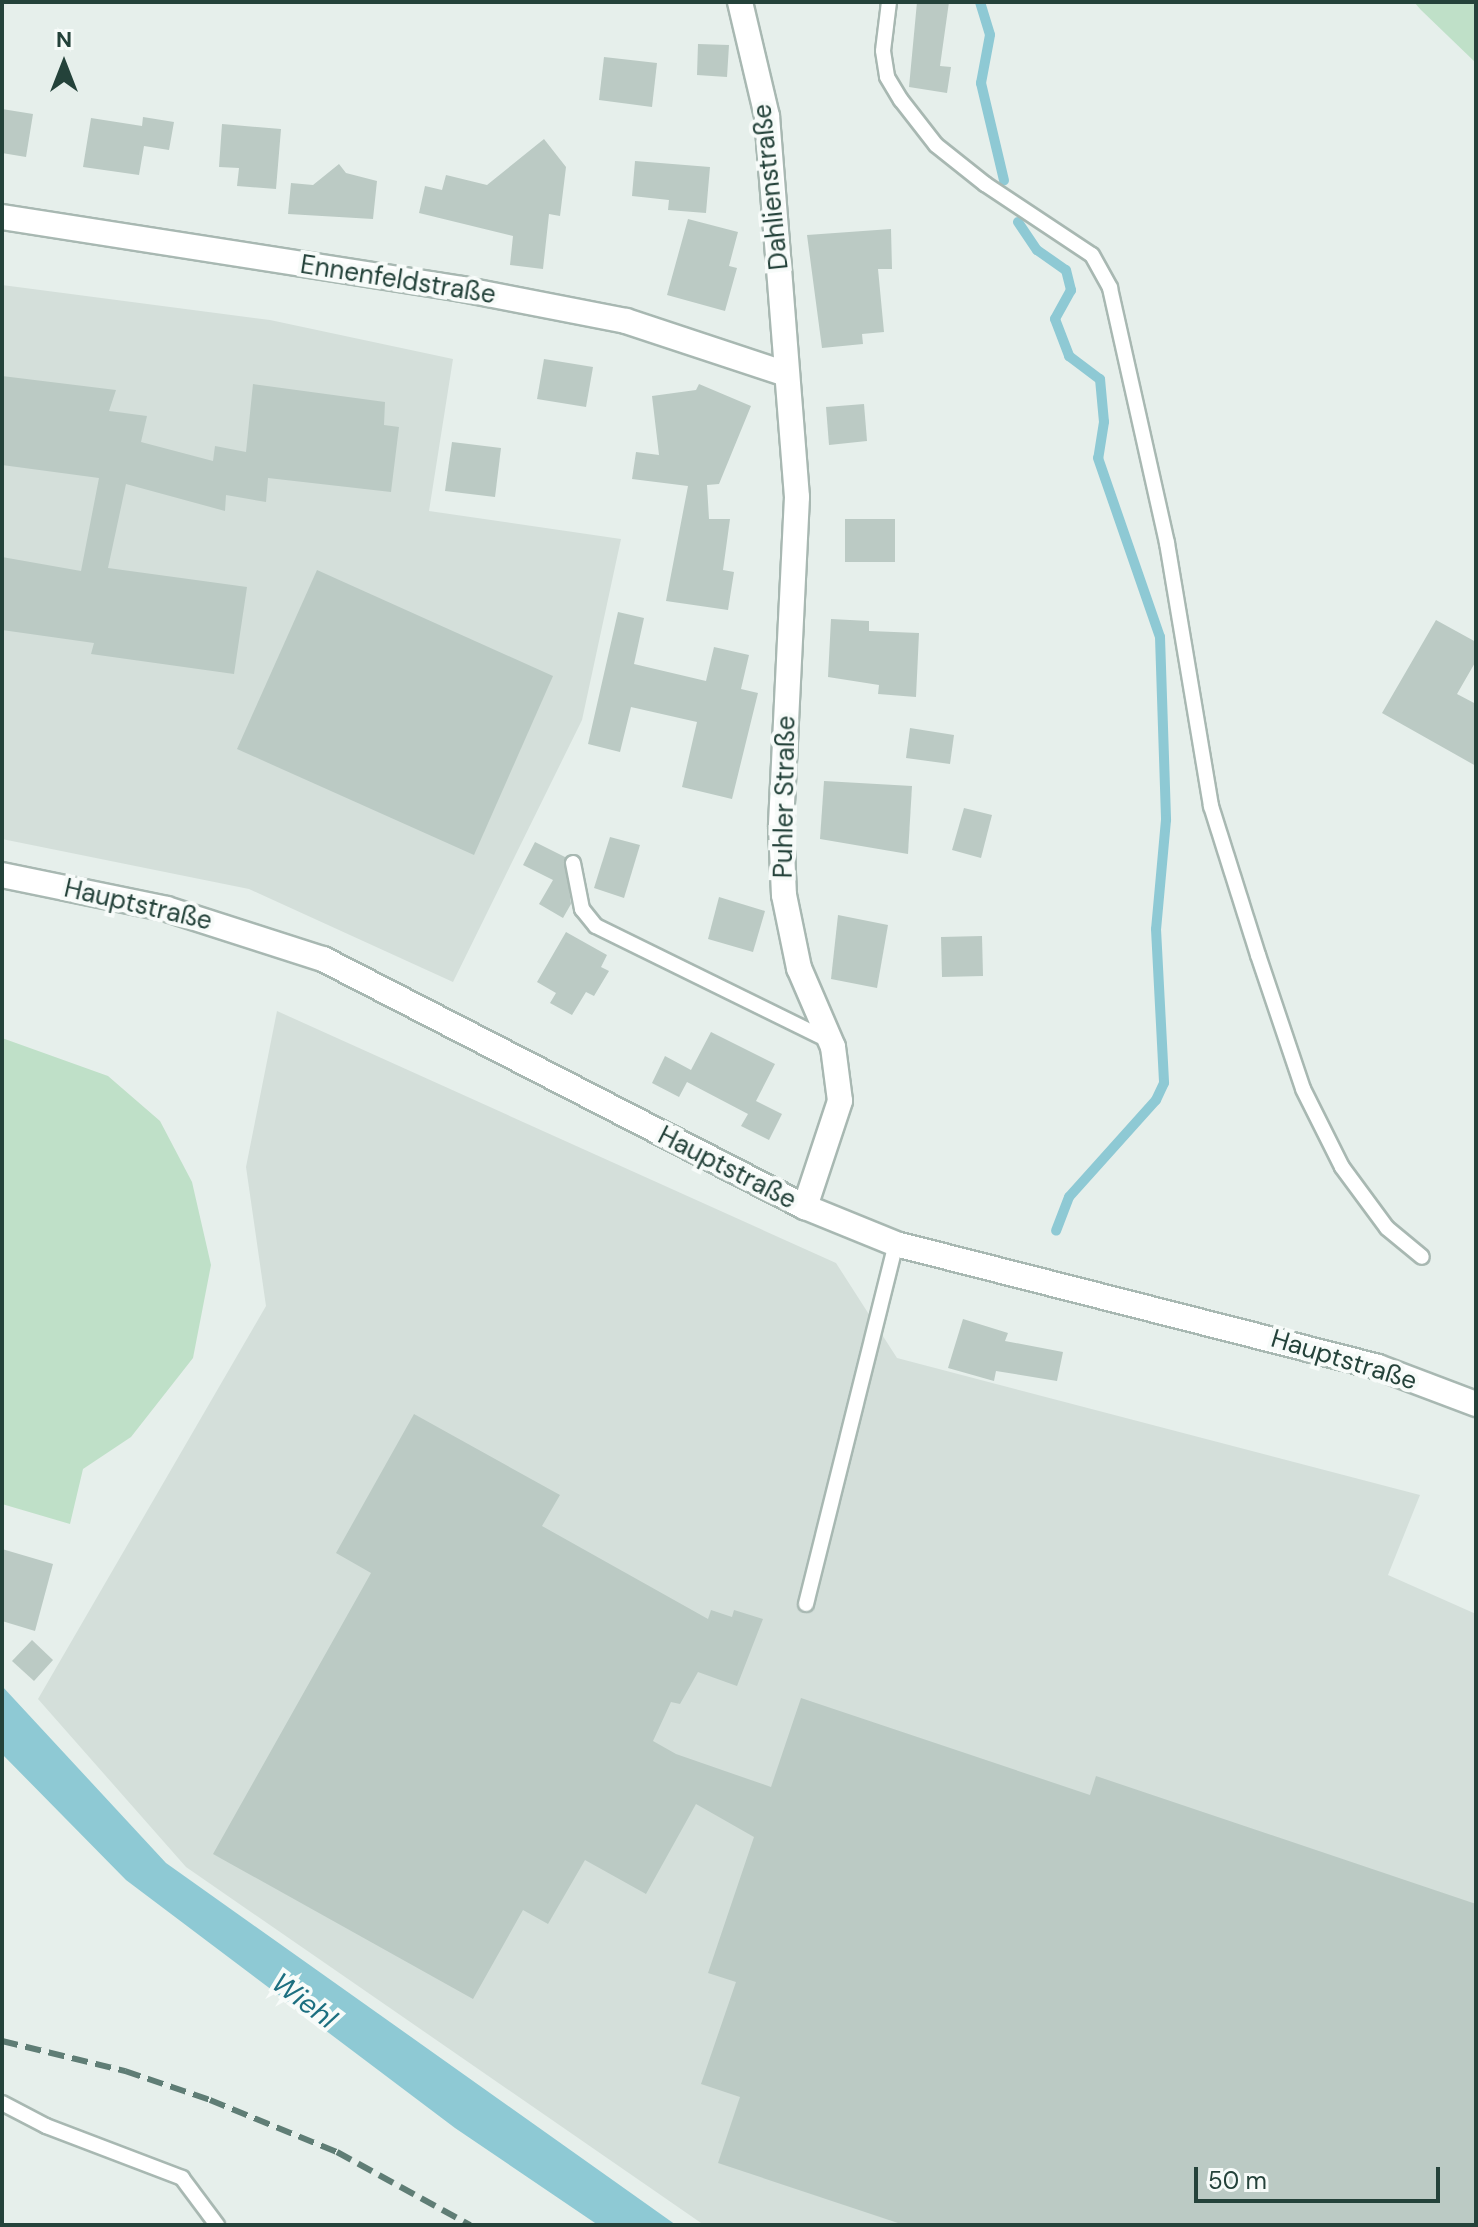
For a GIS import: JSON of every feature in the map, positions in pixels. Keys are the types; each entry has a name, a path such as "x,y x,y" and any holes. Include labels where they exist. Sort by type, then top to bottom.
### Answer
{"street":[{"name":"Dahlienstraße","path":"740,2 767,116 786,374"},
{"name":"Ennenfeldstraße","path":"2,217 462,289 626,321 786,374"},
{"name":"Puhler Straße","path":"786,374 797,497 781,827 784,895 799,968 830,1041 840,1101 805,1207"},
{"name":"Hauptstraße","path":"2,875 167,909 323,959 805,1207 896,1244 1378,1367 1476,1404"}],"lane":[{"path":"889,2 883,51 887,77 901,100 936,145 960,165 1092,255 1110,288 1167,543 1211,806 1258,955 1303,1089 1342,1167 1387,1228 1422,1257"},
{"path":"573,863 582,909 596,926 830,1041"},
{"path":"806,1604 896,1244"},
{"path":"2,2103 46,2126 182,2178 217,2225"}],"shaded area":[{"path":"2,285 270,320 453,359 429,511 621,539 582,720 453,982 249,889 2,839"},
{"path":"277,1011 836,1263 897,1358 1420,1495 1388,1575 1476,1614 1476,2225 704,2225 186,1867 38,1699 266,1306 246,1167"}],"green space":[{"path":"1414,2 1476,2 1476,63 1421,10"},
{"path":"2,1038 108,1076 160,1121 192,1182 211,1265 193,1358 131,1437 83,1469 70,1524 2,1504"}],"water":[{"name":"Wiehl","path":"2,1686 166,1863 676,2225 598,2225 455,2128 126,1880 2,1754"}],"building":[{"path":"917,2 949,2 940,66 951,67 947,93 909,87"},
{"path":"698,44 729,45 727,77 697,75"},
{"path":"604,57 657,63 652,107 599,100"},
{"path":"2,109 33,114 26,157 2,153"},
{"path":"143,117 174,122 169,150 144,146 139,175 83,167 91,118 142,126"},
{"path":"222,124 281,129 276,189 237,186 239,168 219,167"},
{"path":"544,139 566,167 560,216 549,214 543,269 510,265 513,236 419,213 425,186 442,190 446,175 487,185"},
{"path":"635,161 710,167 706,213 668,210 669,200 632,196"},
{"path":"339,164 346,173 377,181 373,219 288,214 291,183 313,185"},
{"path":"688,219 738,232 729,266 737,268 725,311 667,295"},
{"path":"891,229 892,269 878,269 884,332 862,334 863,344 822,348 807,235"},
{"path":"544,359 593,367 586,407 537,399"},
{"path":"2,376 116,390 109,411 147,416 141,442 213,461 215,446 246,452 253,384 385,402 384,425 399,427 391,492 268,478 266,502 226,495 225,511 126,484 108,568 247,587 234,674 91,654 94,643 2,630 2,557 81,571 99,478 2,465"},
{"path":"699,384 751,406 719,484 707,485 709,519 730,519 723,570 734,572 728,610 666,601 688,486 632,479 636,452 659,455 652,396 696,390"},
{"path":"864,404 867,441 829,445 826,407"},
{"path":"452,442 501,448 495,497 445,491"},
{"path":"845,519 895,519 895,562 845,562"},
{"path":"317,570 553,676 474,855 237,749"},
{"path":"618,612 644,618 634,664 706,681 714,647 749,655 741,689 758,693 732,799 682,787 697,722 631,707 620,752 588,744"},
{"path":"831,619 869,621 869,631 919,633 916,697 878,694 879,685 828,677"},
{"path":"1436,620 1476,642 1476,661 1457,694 1476,704 1476,766 1382,713"},
{"path":"910,728 954,735 950,764 906,758"},
{"path":"824,781 912,786 908,854 820,839"},
{"path":"964,808 992,815 981,858 952,850"},
{"path":"610,837 640,845 624,898 594,888"},
{"path":"535,842 565,857 571,904 563,918 539,904 553,880 523,865"},
{"path":"719,897 765,911 753,952 708,939"},
{"path":"838,915 888,925 877,988 831,979"},
{"path":"566,932 607,955 601,967 609,971 594,996 586,992 572,1015 550,1003 556,993 537,982"},
{"path":"982,936 983,976 942,977 941,937"},
{"path":"711,1032 775,1064 756,1101 782,1114 769,1140 741,1126 748,1114 687,1082 679,1097 652,1083 665,1056 691,1070"},
{"path":"963,1319 1008,1333 1005,1341 1063,1352 1057,1381 996,1371 994,1381 948,1368"},
{"path":"414,1414 560,1495 542,1526 708,1619 711,1610 732,1617 734,1610 763,1619 737,1686 698,1672 680,1704 671,1702 653,1741 676,1754 771,1787 801,1698 1090,1795 1096,1776 1476,1904 1476,2225 904,2225 718,2163 740,2097 701,2084 736,1982 708,1973 754,1837 696,1804 646,1894 585,1860 548,1924 523,1910 473,1999 213,1854 371,1573 336,1553"},
{"path":"2,1549 53,1564 35,1631 2,1621"},
{"path":"32,1640 53,1660 34,1681 12,1661"}],"waterway":[{"path":"980,2 990,35 981,83 1004,180"},
{"path":"1018,222 1037,250 1066,270 1071,290 1055,319 1069,356 1100,379 1104,422 1098,458 1160,637 1166,820 1156,929 1164,1083 1156,1100 1069,1197 1056,1231"}],"railway":[{"path":"2,2041 125,2071 210,2100 337,2152 470,2225"}]}
